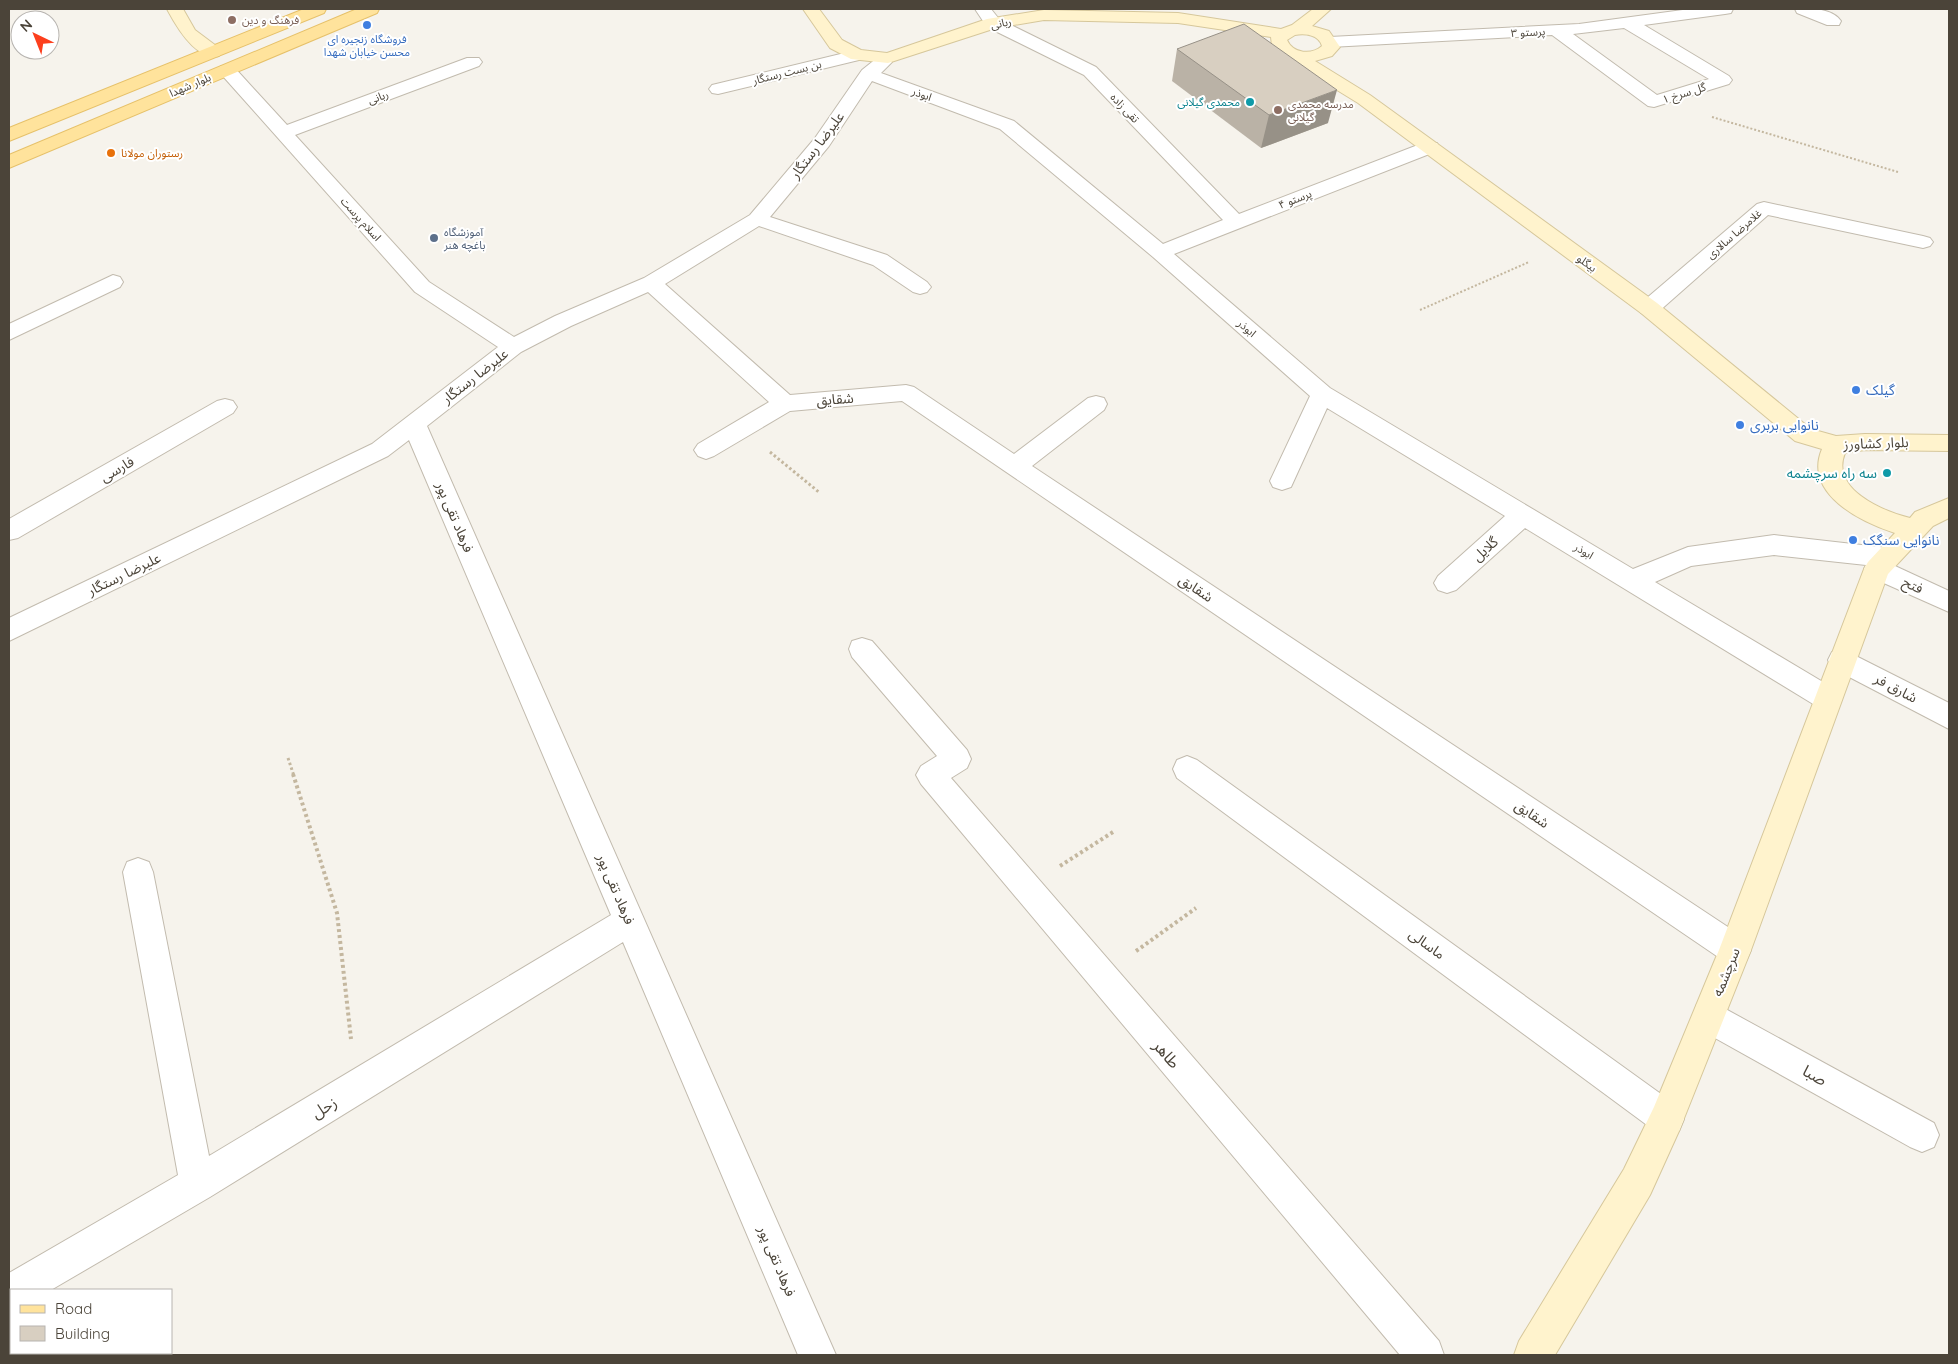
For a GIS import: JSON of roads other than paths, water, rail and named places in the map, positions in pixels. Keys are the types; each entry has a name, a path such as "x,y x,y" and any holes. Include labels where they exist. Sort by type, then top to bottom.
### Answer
{"main road":[{"path":"175,9 188,33 213,52"},
{"name":"بلوار شهدا","path":"9,135 318,9"},
{"name":"بلوار شهدا","path":"9,162 371,9"},
{"path":"811,9 836,44 862,65"},
{"path":"1289,42 1323,9"},
{"path":"1334,51 1339,9"},
{"name":"ربانی","path":"888,58 988,16 1047,12 1178,18 1289,42"},
{"path":"1289,42 1318,32 1334,51"},
{"path":"1289,42 1312,57 1334,51"},
{"name":"بیگلو","path":"1289,42 1649,308 1804,435"},
{"name":"بیگلو","path":"1334,51 1364,99"},
{"name":"بلوار کشاورز","path":"1804,435 1836,445 1891,441 1949,443"},
{"path":"1836,445 1829,455 1828,467 1832,480 1842,493 1857,506 1875,517 1895,525 1915,529"},
{"path":"1882,563 1924,519 1949,507"},
{"name":"سرچشمه","path":"1533,1355 1637,1182 1667,1119 1735,950 1842,660 1882,563"}],"street":[{"name":"پرستو ۳","path":"1334,51 1557,31 1725,9"},
{"path":"1803,9 1833,21"},
{"name":"تقی زاده","path":"988,16 1090,71 1236,222"},
{"name":"گل سرخ ۱","path":"1557,31 1654,102 1723,80 1628,23"},
{"name":"علیرضا رستگار","path":"9,630 380,450 513,346 562,321 651,283 758,219 822,142 862,65 888,58"},
{"name":"ربانی","path":"283,133 473,62"},
{"name":"بن بست رستگار","path":"718,89 862,65"},
{"name":"ابوذر","path":"862,65 1007,125 1160,252 1322,394 1828,699"},
{"name":"اسلام پرست","path":"226,70 422,287 513,346"},
{"name":"پرستو ۴","path":"1160,252 1430,147"},
{"name":"غلامرضا سالاری","path":"1649,308 1764,208 1923,242"},
{"path":"758,219 880,260 920,287"},
{"path":"9,333 113,282"},
{"path":"651,283 785,402 706,450"},
{"name":"شقایق","path":"785,402 906,393 1735,950"},
{"path":"1282,481 1322,394"},
{"path":"1015,466 1096,404"},
{"name":"فارسی","path":"9,531 225,407"},
{"name":"فرهاد تقی پور","path":"414,423 817,1355"},
{"name":"گلایل","path":"1448,583 1524,515"},
{"path":"1633,580 1688,557 1774,545 1882,563"},
{"name":"فتح","path":"1882,563 1949,602"},
{"name":"طاهر","path":"862,649 957,759 931,775 1425,1355"},
{"name":"شارق فر","path":"1842,660 1949,717"},
{"name":"ماسالی","path":"1187,769 1667,1119"},
{"path":"138,872 197,1184"},
{"name":"زحل","path":"18,1289 197,1184 630,921"},
{"name":"صبا","path":"1708,1016 1922,1135"}],"place":[{"name":"فرهنگ و دین","path":"232,20"},
{"name":"فروشگاه زنجیره ای محسن خیابان شهدا","path":"367,25"},
{"name":"محمدی گیلانی","path":"1250,102"},
{"name":"مدرسه محمدی گیلانی","path":"1278,110"},
{"name":"رستوران مولانا","path":"111,153"},
{"name":"آموزشگاه باغچه هنر","path":"434,238"},
{"name":"گیلک","path":"1856,390"},
{"name":"نانوایی بربری","path":"1740,425"},
{"name":"سه راه سرچشمه","path":"1887,473"},
{"name":"نانوایی سنگک","path":"1853,540"}]}
